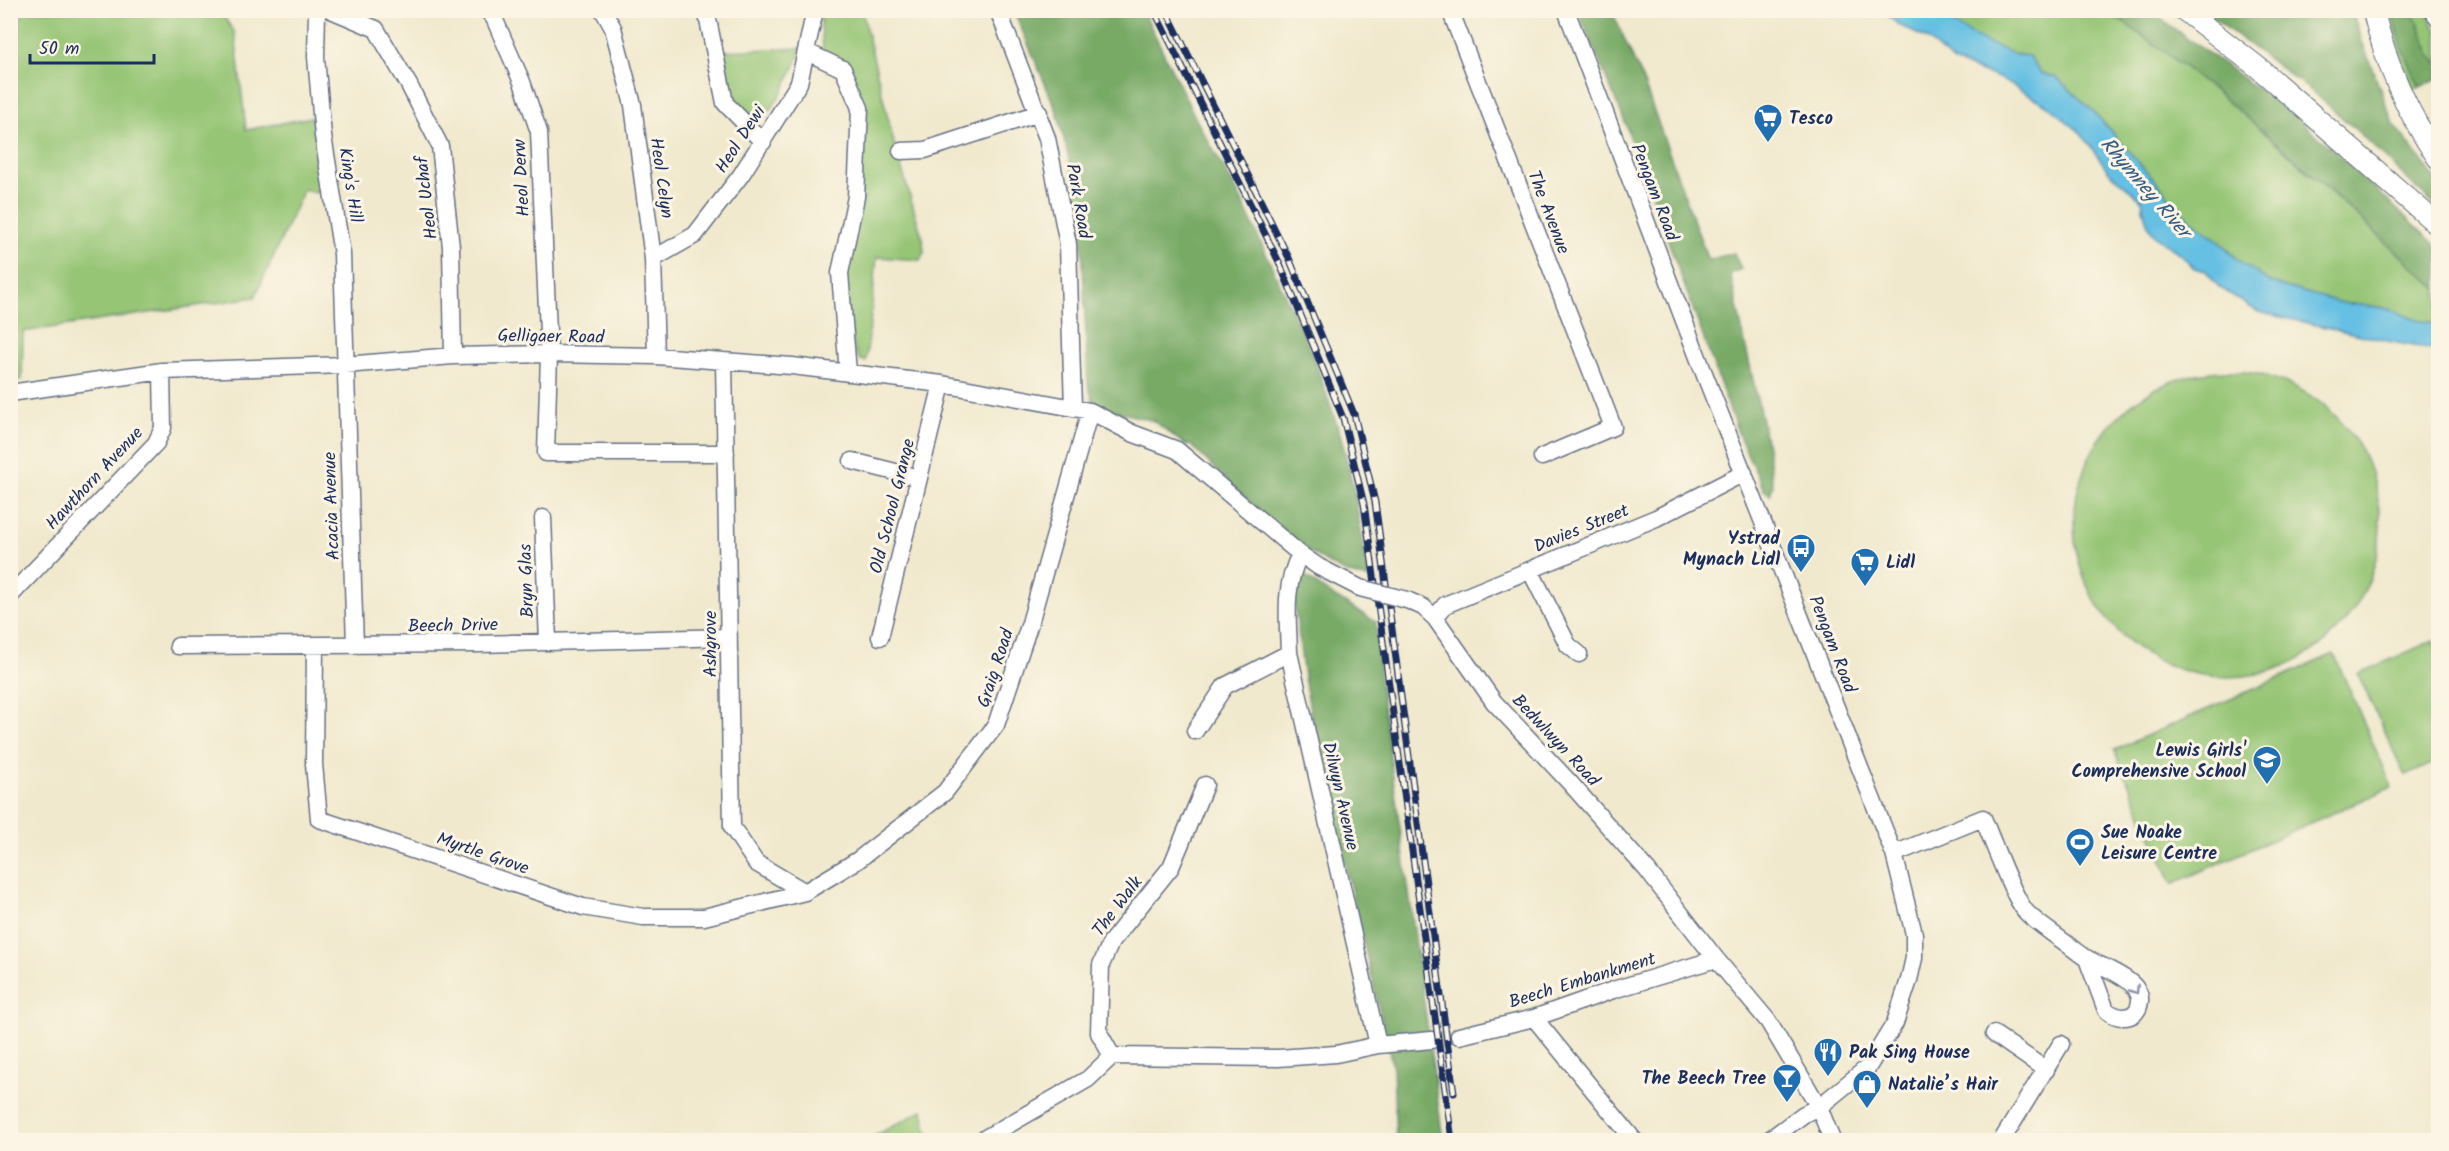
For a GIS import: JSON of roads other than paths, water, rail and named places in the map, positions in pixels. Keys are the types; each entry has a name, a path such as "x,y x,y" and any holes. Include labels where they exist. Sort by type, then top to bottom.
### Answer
{"main road":[{"path":"2184,10 2260,69 2439,225"},
{"path":"2373,10 2402,99 2422,135 2439,158"}],"street":[{"name":"King's Hill","path":"317,10 316,57 323,136 342,254 345,365"},
{"name":"Heol Uchaf","path":"331,10 376,30 409,85 440,146 451,247 453,356"},
{"name":"Heol Derw","path":"487,10 494,18 522,82 539,132 549,354 546,453 726,453"},
{"name":"Heol Celyn","path":"603,10 613,28 633,105 653,259 656,356"},
{"path":"706,10 725,103 763,142"},
{"name":"Heol Dewi","path":"653,259 695,235 763,142 800,83 815,10"},
{"name":"Park Road","path":"998,10 1047,138 1068,244 1073,408"},
{"name":"The Avenue","path":"1450,10 1613,427 1542,457"},
{"name":"Pengam Road","path":"1566,10 1744,474 1894,854 1914,934 1914,958 1895,1023 1868,1067 1819,1107 1804,1114 1769,1140"},
{"path":"2433,10 2439,19"},
{"path":"807,52 843,69 860,108 856,197 840,273 848,373"},
{"path":"901,152 925,150 1039,113"},
{"name":"Gelligaer Road","path":"10,393 162,371 345,365 453,356 549,354 656,356 848,373 942,384 1090,411"},
{"name":"Ashgrove","path":"724,361 732,827 756,863 805,892"},
{"name":"Acacia Avenue","path":"345,365 355,645"},
{"name":"Hawthorn Avenue","path":"11,594 156,443 163,428 162,371"},
{"name":"Old School Grange","path":"880,637 942,384"},
{"name":"Bedwlwyn Road","path":"1090,411 1132,433 1177,450 1318,567 1360,588 1407,600 1424,607 1435,618 1494,702 1572,784 1647,870 1716,959 1768,1021 1819,1107 1832,1140"},
{"name":"Graig Road","path":"805,892 858,860 945,792 996,725 1037,600 1090,411"},
{"path":"852,461 919,478"},
{"name":"Davies Street","path":"1435,618 1445,605 1656,518 1744,474"},
{"name":"Bryn Glas","path":"543,518 548,642"},
{"name":"Dilwyn Avenue","path":"1300,554 1291,573 1288,594 1289,653 1378,1045"},
{"path":"1530,570 1568,645 1579,654"},
{"name":"Beech Drive","path":"178,646 315,646 729,637"},
{"name":"Myrtle Grove","path":"315,646 314,764 319,819 583,907 643,917 704,917 805,892"},
{"path":"1195,731 1225,686 1289,653"},
{"name":"The Walk","path":"1112,1056 1099,1033 1101,965 1111,942 1171,867 1205,785"},
{"path":"1894,854 1983,818 2026,912 2087,959"},
{"name":"Beech Embankment","path":"1459,1036 1534,1018 1613,990 1716,959"},
{"path":"1534,1018 1634,1140"},
{"path":"1994,1034 2046,1070"},
{"path":"982,1140 1003,1135 1088,1079 1112,1056 1278,1058 1336,1054 1378,1045 1432,1040"},
{"path":"2002,1140 2061,1044"}],"water":[{"name":"Rhymney River","path":"1882,11 1930,11 1985,42 2016,55 2029,56 2041,73 2057,78 2092,110 2185,215 2220,242 2239,261 2271,283 2342,303 2387,308 2416,320 2438,324 2438,350 2258,312 2219,287 2206,271 2194,268 2154,234 2149,227 2142,200 2109,172 2081,133 2050,107 1999,78 1954,62 1927,39 1899,25"}],"tunnel":[{"path":"1432,1040 1459,1036"}],"railway":[{"path":"1154,10 1279,262 1343,418 1364,504 1452,1140"},
{"path":"1166,10 1289,258 1354,414 1375,502 1454,1093"}],"place":[{"name":"Tesco","path":"1768,144"},
{"name":"Ystrad Mynach Lidl","path":"1801,574"},
{"name":"Lidl","path":"1865,588"},
{"name":"Lewis Girls' Comprehensive School","path":"2267,786"},
{"name":"Sue Noake Leisure Centre","path":"2080,868"},
{"name":"Pak Sing House","path":"1828,1078"},
{"name":"The Beech Tree","path":"1787,1104"},
{"name":"Natalie’s Hair","path":"1867,1110"}]}
